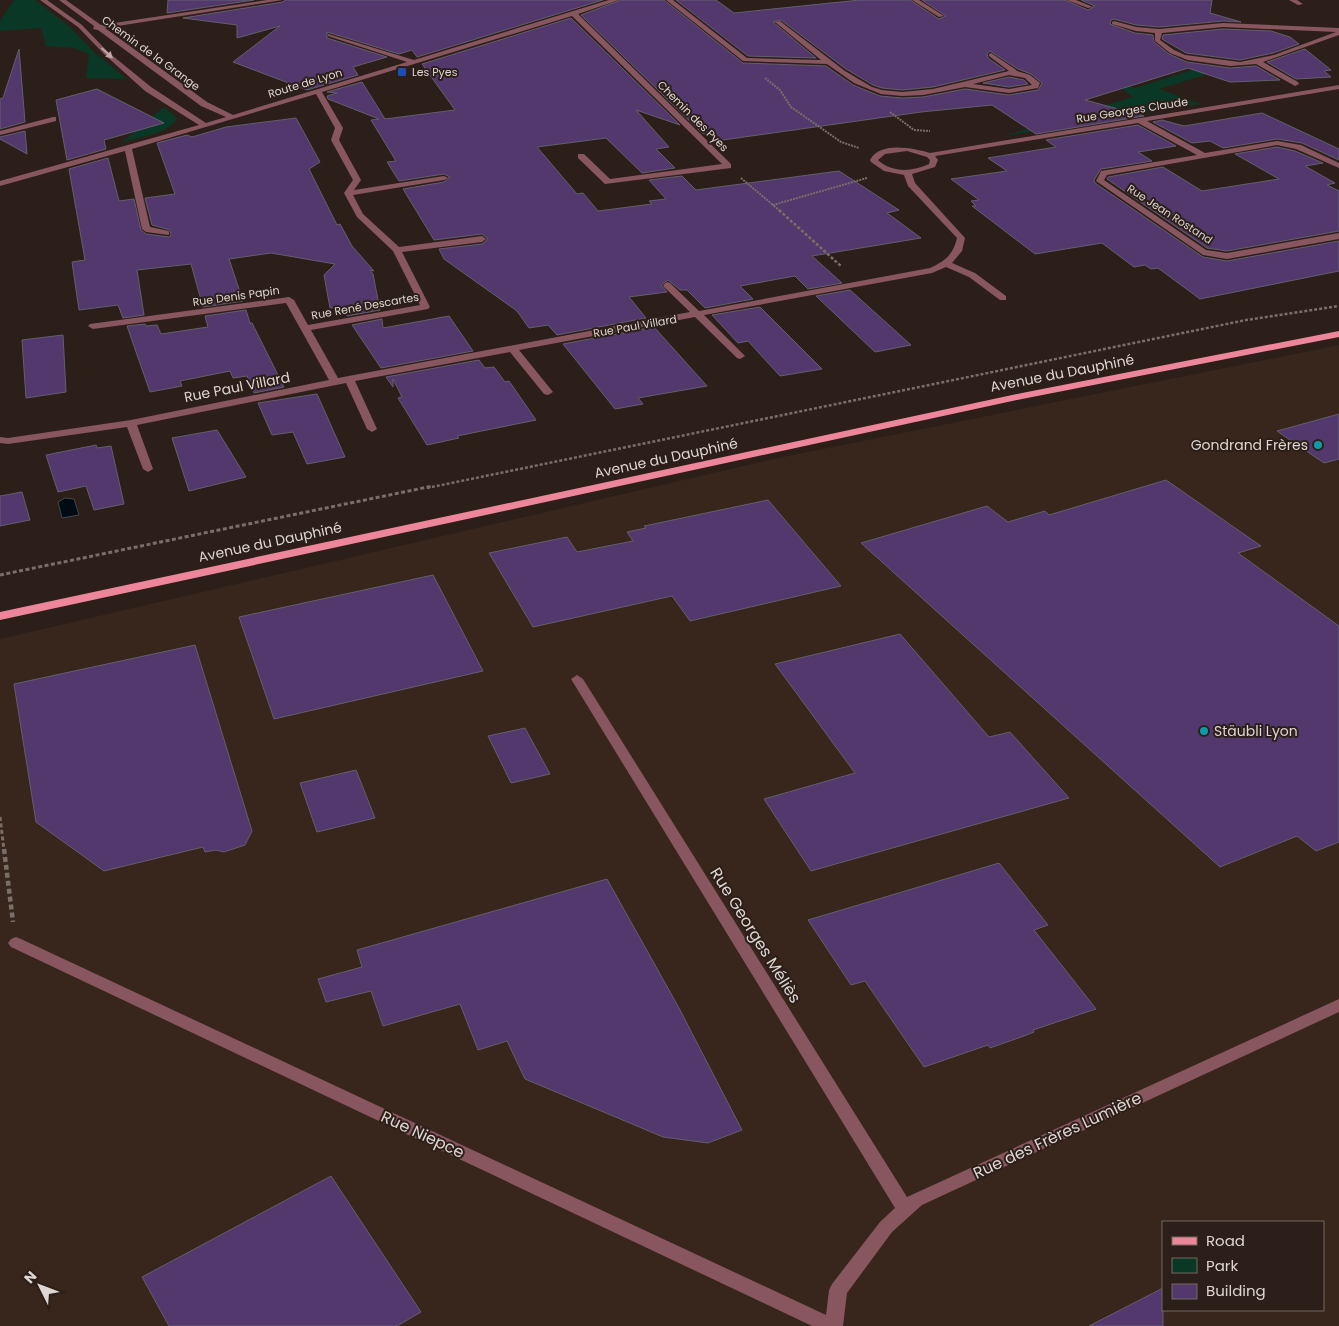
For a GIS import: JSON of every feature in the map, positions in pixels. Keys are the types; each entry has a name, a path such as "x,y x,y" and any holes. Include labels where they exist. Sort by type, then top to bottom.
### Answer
{"main road":[{"name":"Avenue du Dauphiné","path":"0,616 1022,396 1339,334"}],"street":[{"name":"Chemin de la Grange","path":"43,0 83,30 106,53 148,89 204,126"},
{"name":"Chemin de la Grange","path":"62,0 204,104 231,117"},
{"path":"83,30 280,0"},
{"name":"Route de Lyon","path":"0,184 204,126 616,0"},
{"path":"669,0 744,60 831,62"},
{"path":"915,0 941,16"},
{"path":"1070,0 1090,7"},
{"path":"1292,0 1300,4"},
{"name":"Chemin des Pyes","path":"573,13 728,166"},
{"path":"778,22 862,85 881,92 912,94 965,85 996,74 1014,74 1031,78 1036,83 1034,86 1017,91 965,85"},
{"path":"1114,23 1136,29 1159,31 1223,25 1339,32"},
{"path":"1159,31 1157,40 1168,51 1191,59 1224,64 1256,62 1339,32"},
{"path":"330,34 414,62"},
{"path":"991,55 1013,70 1014,74"},
{"path":"1256,62 1296,84"},
{"path":"167,85 176,83"},
{"path":"148,89 158,87"},
{"name":"Rue Georges Claude","path":"930,156 1339,87"},
{"path":"318,91 339,128 335,140 357,180 348,193"},
{"path":"0,133 53,119"},
{"path":"1139,120 1203,155"},
{"name":"Rue Jean Rostand","path":"1339,166 1298,147 1276,143 1104,173 1100,181 1203,252 1227,256 1339,236"},
{"path":"128,148 146,229 166,233"},
{"path":"894,150 907,150 930,156 934,160 932,165 926,169 907,172 887,169 878,165 874,160 879,154 894,150"},
{"name":"Chemin des Pyes","path":"581,156 608,182 728,166"},
{"path":"907,172 911,184 961,238 959,252 947,264 972,275 1003,298"},
{"path":"348,193 444,178"},
{"name":"Rue René Descartes","path":"304,328 425,307 397,250 360,215 348,193"},
{"path":"397,250 482,239"},
{"name":"Rue Paul Villard","path":"0,440 8,441 131,422 513,348 864,284 932,270 947,264"},
{"name":"Rue Paul Villard","path":"667,285 740,356"},
{"name":"Rue Denis Papin","path":"93,326 289,300 336,382"},
{"path":"513,348 548,392"},
{"path":"349,379 372,429"},
{"path":"131,422 148,469"},
{"name":"Rue Georges Méliès","path":"577,679 906,1209"},
{"name":"Rue Niepce","path":"16,943 832,1326"},
{"name":"Rue des Frères Lumière","path":"832,1326 838,1290 886,1227 916,1200 1339,1005"}],"path":[{"path":"744,60 780,90 791,107 841,142 879,154"},
{"path":"881,92 879,104 914,130 930,131"},
{"path":"728,166 864,284"},
{"path":"773,205 878,175 887,169"},
{"path":"0,575 1217,326 1339,306"},
{"path":"0,817 16,943"}],"shaded area":[{"path":"1339,345 1339,1326 0,1326 0,639 778,458"},
{"path":"65,498 74,499 79,515 62,518 58,502"}],"green space":[{"path":"14,0 35,0 69,26 94,52 127,79 86,78 89,54 74,48 46,46 41,28 0,31 0,21"},
{"path":"1208,65 1227,68 1159,89 1201,104 1004,136 1133,97 1114,82 1135,88"},
{"path":"164,107 177,118 168,128 122,142"}],"building":[{"path":"168,0 254,0 167,13"},
{"path":"285,0 603,0 417,57 412,50 399,54 327,32 327,38 387,57 353,67 358,75 307,90 233,62 280,26 237,38 237,25 183,18 283,2"},
{"path":"621,0 664,0 743,63 826,66 853,85 880,96 902,98 923,97 965,89 1009,95 1038,90 1042,83 1031,74 1018,69 990,51 987,54 988,58 1005,70 933,87 902,90 882,88 873,85 846,69 781,20 773,22 816,58 748,56 676,0 716,0 734,13 860,0 910,0 939,19 946,16 922,0 1065,0 1088,10 1095,6 1081,0 1212,0 1210,13 1241,22 1223,21 1159,27 1136,25 1114,19 1111,20 1110,24 1135,33 1153,35 1154,42 1169,54 1187,62 1230,68 1256,66 1280,80 1230,82 1188,68 1085,100 1144,116 1036,134 992,105 921,112 723,140 702,133 581,15"},
{"path":"571,18 680,125 636,110 669,147 656,149 675,168 642,173 606,138 537,147 577,194 583,193 598,211 652,204 649,201 666,199 649,180 682,176 696,190 839,171 899,210 887,213 921,238 812,256 842,283 808,289 795,276 740,286 753,299 705,308 687,290 680,290 668,280 661,285 667,292 629,297 646,318 557,335 548,325 529,328 517,311 444,259 439,249 482,244 487,238 482,234 434,240 403,189 444,182 450,177 444,174 399,181 387,162 396,161 371,120 379,119 328,99 327,96 337,93 327,92 362,82 385,119 455,110 422,64"},
{"path":"1223,29 1271,31 1290,37 1299,44 1273,53 1240,60 1186,53 1162,39 1163,35"},
{"path":"19,49 25,122 0,129 0,99 3,98"},
{"path":"1305,49 1331,70 1324,71 1331,77 1296,79 1267,62"},
{"path":"1009,77 1024,80 1028,84 1009,87 983,83"},
{"path":"97,89 164,123 104,140 106,149 67,160 56,100"},
{"path":"1262,113 1339,149 1339,160 1302,143 1277,139 1223,148 1210,141 1192,143 1153,122 1162,120 1184,126"},
{"path":"296,118 320,162 309,169 337,225 340,224 352,246 374,271 370,270 373,274 380,310 347,316 342,307 330,308 324,275 335,264 271,253 229,259 243,301 203,307 191,264 137,270 144,315 123,318 118,305 79,310 72,262 85,260 69,169 108,158 119,201 134,199 141,230 146,234 169,237 171,235 170,230 152,225 145,198 175,194 157,143 187,135 192,137 226,127"},
{"path":"1138,125 1176,146 1138,152 1152,161 1101,169 1094,180 1095,183 1203,257 1227,261 1339,241 1339,271 1200,299 1158,268 1151,269 1145,265 1134,267 1102,243 1035,254 972,206 976,206 971,201 979,200 951,179 1007,171 988,158 1056,147 1046,140"},
{"path":"25,131 27,154 0,139 0,137"},
{"path":"1277,147 1295,151 1323,163 1305,166 1335,183 1327,185 1339,191 1339,231 1227,251 1207,248 1107,179 1108,177 1163,167 1202,191 1279,179 1235,154"},
{"path":"850,290 911,345 875,352 816,296"},
{"path":"760,307 822,369 780,376 748,341 738,343 712,315"},
{"path":"246,310 250,323 252,323 284,387 254,393 247,376 233,378 230,371 180,381 182,386 150,392 127,326 157,325 161,334 208,327 205,316"},
{"path":"449,316 473,351 381,368 352,325 382,319 383,328"},
{"path":"654,327 707,386 638,398 643,404 615,409 563,344"},
{"path":"63,335 66,392 26,398 22,340"},
{"path":"479,360 485,368 494,367 505,382 509,381 536,420 457,436 459,438 427,445 398,398 402,397 393,379 393,387 386,377"},
{"path":"317,394 345,457 307,464 293,432 272,435 258,403"},
{"name":"Gondrand Frères","path":"1339,414 1339,459 1324,463 1277,431"},
{"path":"217,430 246,477 189,491 172,438"},
{"path":"96,445 97,448 111,446 124,504 94,510 86,486 58,492 46,455"},
{"name":"Stäubli Lyon","path":"1166,480 1261,546 1238,553 1339,626 1339,842 1316,851 1297,836 1220,867 861,543 987,506 1008,522 1045,511 1049,515"},
{"path":"22,492 30,520 0,526 0,496"},
{"path":"768,500 841,586 690,621 672,596 533,627 489,553 567,537 577,552 633,541 627,532 646,528 644,526"},
{"path":"433,575 483,671 274,719 239,617"},
{"path":"900,634 989,737 1010,732 1069,798 811,871 764,799 855,773 775,664"},
{"path":"195,645 252,831 245,845 224,852 216,850 205,852 203,847 104,871 36,822 14,684"},
{"path":"525,728 550,774 511,783 488,736"},
{"path":"356,770 375,818 317,832 300,783"},
{"path":"999,863 1048,925 1034,930 1096,1009 1033,1030 1034,1032 990,1048 988,1045 924,1067 865,981 851,985 808,920"},
{"path":"607,879 679,1008 742,1130 708,1143 663,1137 525,1079 507,1041 478,1050 460,1004 383,1026 371,991 326,1002 318,979 362,967 357,950"},
{"path":"331,1176 421,1312 397,1326 169,1326 142,1277"},
{"path":"1162,1289 1163,1326 1089,1326"}],"place":[{"name":"Les Pyes","path":"402,72"},
{"name":"Gondrand Frères","path":"1318,445"},
{"name":"Stäubli Lyon","path":"1204,731"}]}
